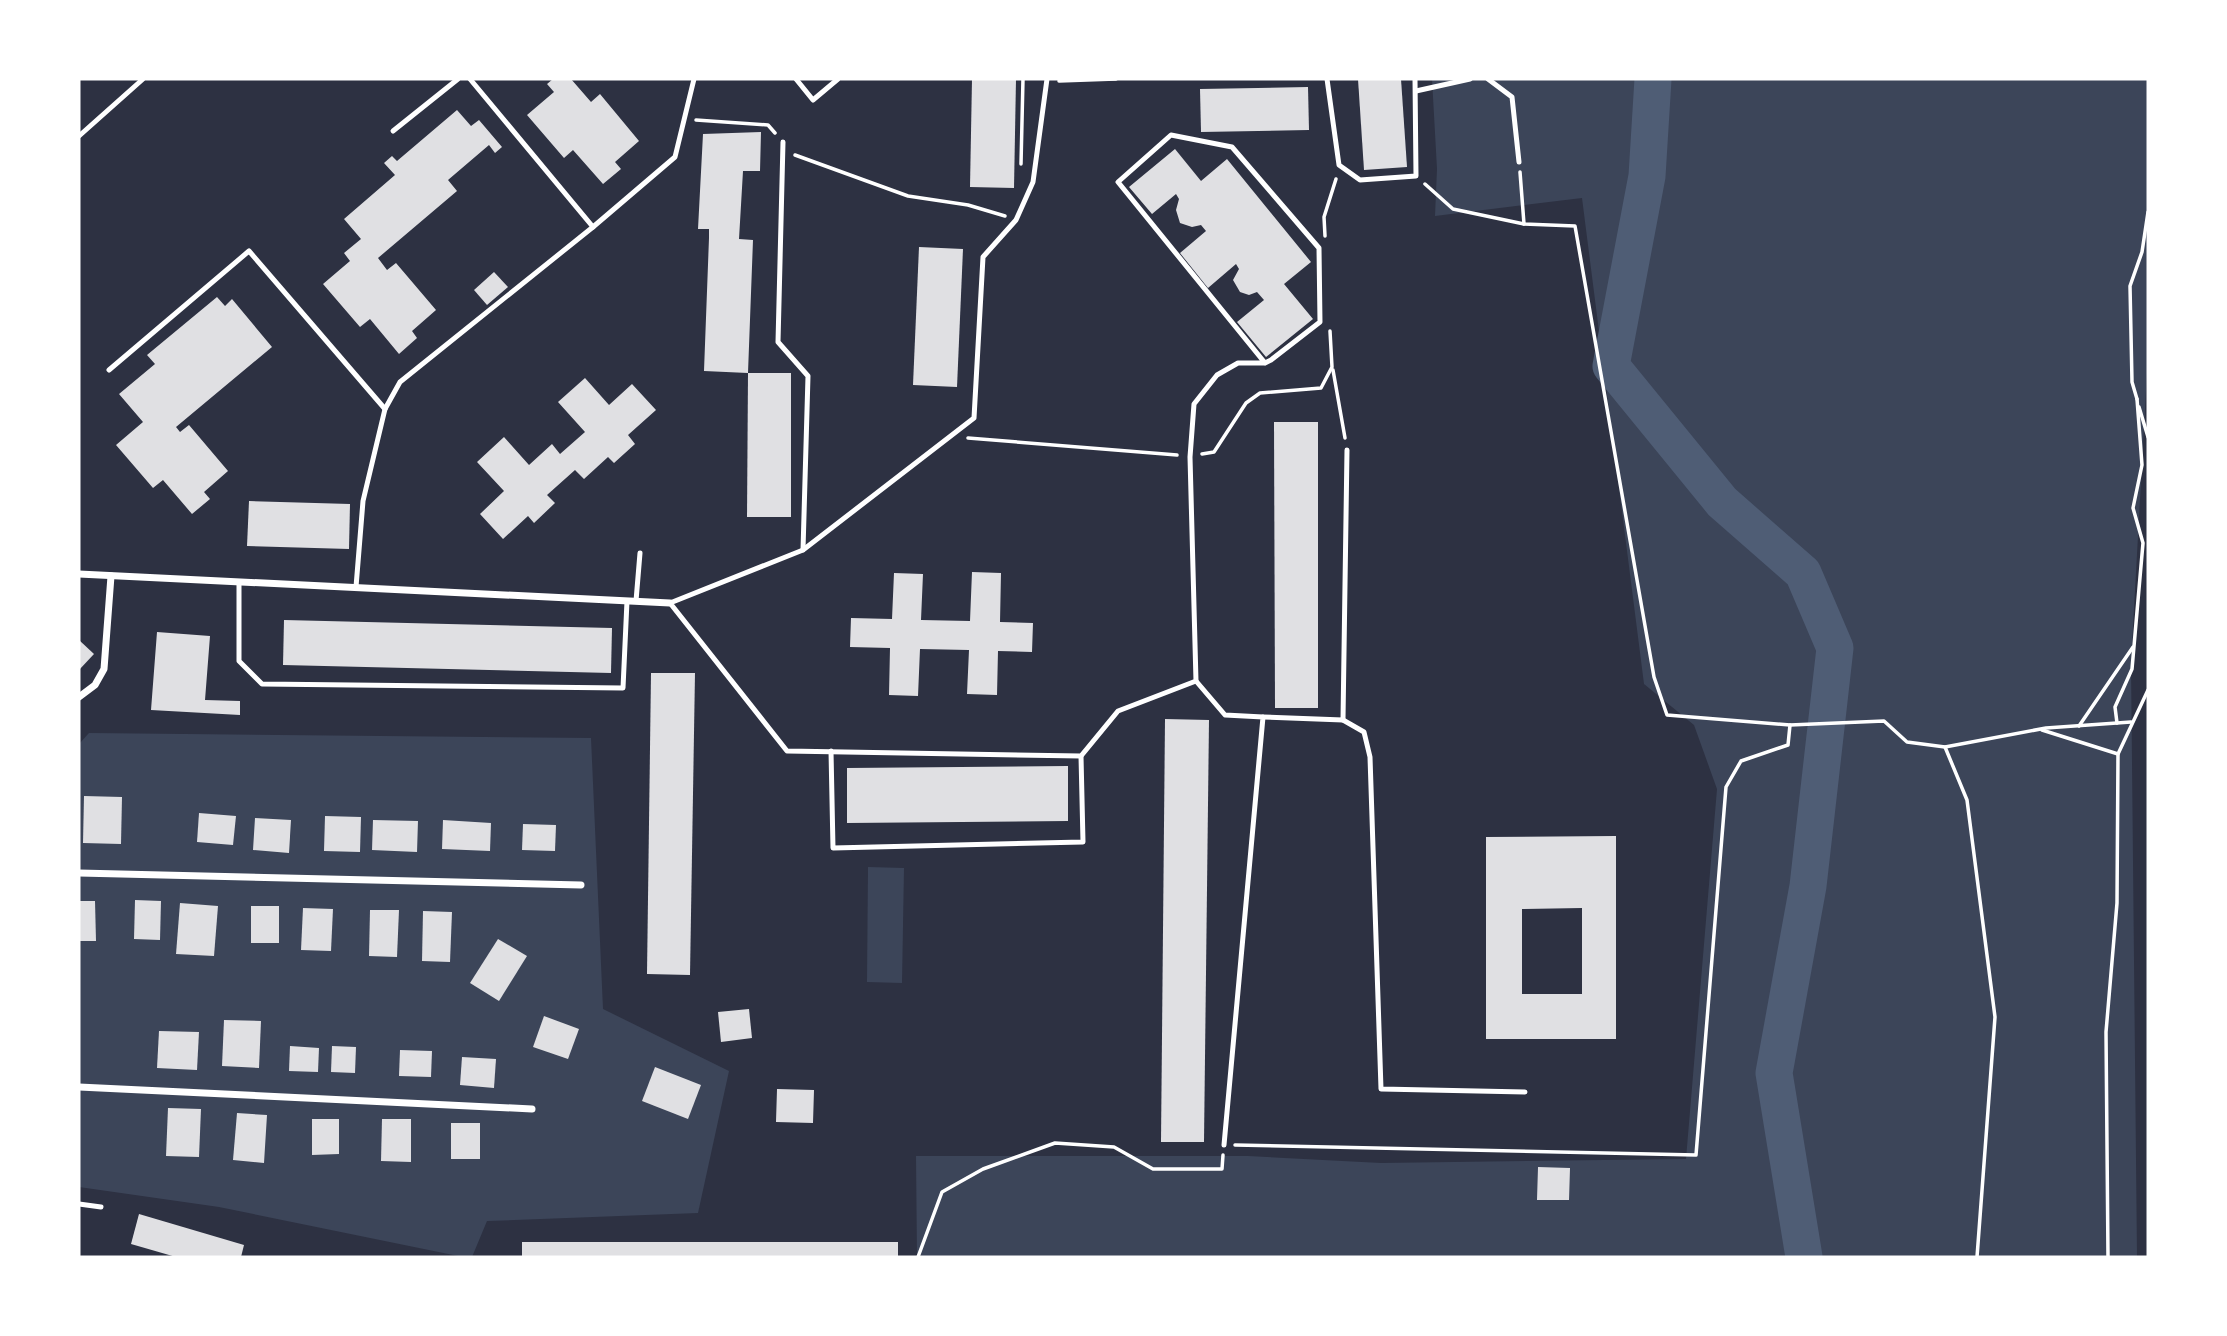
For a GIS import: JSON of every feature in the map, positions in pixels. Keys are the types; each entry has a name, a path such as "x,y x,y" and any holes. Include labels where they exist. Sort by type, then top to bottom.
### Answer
{"street":[{"path":"79,574 670,603"},
{"path":"79,697 95,685 104,669 111,576"},
{"path":"79,873 581,885"},
{"path":"79,1087 531,1109"}],"lane":[{"path":"79,136 143,79"},
{"path":"393,131 458,79"},
{"path":"470,79 593,227"},
{"path":"356,587 363,501 385,409 400,382 593,227 675,157 694,79"},
{"path":"796,79 813,100 838,79"},
{"path":"1327,79 1339,165 1360,180 1416,176 1415,79"},
{"path":"1416,91 1470,79"},
{"path":"1488,79 1512,97 1519,162"},
{"path":"1046,80 1033,182 1016,220 984,257 974,418 803,550 670,603 787,751 1080,756"},
{"path":"1265,363 1118,182 1171,135 1232,147 1319,248 1320,322 1265,363 1238,363 1217,375 1194,404 1190,457 1196,681 1225,715 1343,720 1364,732 1370,757 1381,1089 1525,1092"},
{"path":"783,142 778,342 808,376 803,550"},
{"path":"109,370 249,251 385,409"},
{"path":"1343,720 1347,450"},
{"path":"239,582 239,661 262,684 623,688 640,553"},
{"path":"831,751 833,848 1083,842 1080,756 1118,711 1196,681"},
{"path":"1224,1145 1263,717"},
{"path":"79,1204 101,1208"}],"path":[{"path":"1021,168 1023,79"},
{"path":"1046,80 1116,79"},
{"path":"684,119 768,125 796,155 908,196 968,205 1016,220"},
{"path":"1519,162 1524,224"},
{"path":"1328,206 1339,165"},
{"path":"1416,176 1453,209 1524,224 1575,226 1654,677 1667,715 1790,725 1884,721 1908,742 1945,747 2040,729 2131,722"},
{"path":"2148,212 2142,252 2130,286 2132,382 2148,437"},
{"path":"1332,367 1347,450"},
{"path":"2117,723 2115,707 2132,669 2136,644 2143,543 2133,508 2142,465 2137,399"},
{"path":"952,436 1169,455"},
{"path":"2079,726 2136,644"},
{"path":"2108,1257 2106,1032 2117,903 2118,754 2148,690"},
{"path":"918,1257 942,1192 983,1169 1055,1143 1114,1147 1153,1169 1222,1169 1224,1145 1696,1155 1726,787 1741,761 1788,744 1790,725"},
{"path":"2040,729 2118,754"},
{"path":"1945,747 1967,800 1995,1017 1977,1257"}],"shaded area":[{"path":"1432,79 2148,79 2148,355 2131,663 2137,1257 917,1257 916,1156 1248,1156 1381,1163 1686,1159 1717,789 1694,725 1644,684 1582,198 1435,216 1437,169"},
{"path":"89,733 591,738 603,1009 729,1071 698,1213 487,1221 472,1257 463,1257 219,1207 79,1187 79,744"},
{"path":"868,867 904,868 902,983 867,982"}],"building":[{"path":"553,79 571,79 591,102 600,94 639,141 615,162 621,169 603,184 573,150 564,158 527,115 554,92 547,84"},
{"path":"972,79 1016,79 1014,188 970,187"},
{"path":"1358,79 1401,79 1407,167 1364,170"},
{"path":"1308,87 1309,130 1201,132 1200,89"},
{"path":"457,110 471,126 479,120 502,147 495,153 489,145 448,180 457,191 378,258 387,270 396,263 436,310 412,331 417,338 399,354 370,319 360,327 323,284 350,261 344,253 361,239 344,219 395,175 384,163 392,156 397,161"},
{"path":"761,132 760,171 743,171 739,239 753,240 748,373 704,371 709,229 698,229 703,134"},
{"path":"1175,149 1201,181 1227,159 1311,262 1284,284 1313,319 1266,357 1237,322 1264,300 1257,292 1249,295 1240,292 1233,280 1239,269 1236,264 1208,288 1180,253 1206,231 1201,225 1192,227 1180,223 1176,210 1179,199 1176,194 1152,214 1129,187"},
{"path":"919,247 963,249 957,387 913,385"},
{"path":"494,272 508,287 487,305 474,290"},
{"path":"217,297 225,306 232,299 272,347 176,427 180,432 189,425 228,471 204,492 210,499 192,514 163,480 153,488 116,445 143,422 119,394 155,364 147,355"},
{"path":"748,373 791,373 791,517 747,517"},
{"path":"585,378 609,405 632,384 656,410 628,435 635,444 614,463 608,457 584,479 575,470 547,495 555,503 534,523 528,516 503,539 480,514 504,491 477,462 504,437 529,465 552,444 560,454 585,432 558,402"},
{"path":"1274,422 1318,422 1318,708 1275,708"},
{"path":"249,501 350,504 349,549 247,546"},
{"path":"972,572 1001,573 1000,622 1033,623 1032,652 998,651 997,695 967,694 969,650 920,649 918,696 889,695 890,648 850,647 851,618 892,619 894,573 923,574 921,620 970,621"},
{"path":"284,620 612,628 611,673 283,665"},
{"path":"157,632 210,636 205,700 240,701 240,715 151,710"},
{"path":"79,640 94,654 79,670"},
{"path":"651,673 695,673 690,975 647,974"},
{"path":"1165,719 1209,720 1204,1142 1161,1142"},
{"path":"1068,766 1068,821 847,823 847,768"},
{"path":"84,796 122,797 121,844 83,843"},
{"path":"199,813 236,816 233,845 197,842"},
{"path":"325,816 361,817 360,852 324,851"},
{"path":"255,818 291,820 289,853 253,850"},
{"path":"373,820 418,821 417,852 372,850"},
{"path":"443,820 491,823 490,851 442,849"},
{"path":"523,824 556,825 555,851 522,850"},
{"path":"1616,836 1616,1039 1486,1039 1486,837","holes":["1582,908 1582,994 1522,994 1522,909"]},
{"path":"135,900 161,901 160,940 134,939"},
{"path":"79,901 95,901 96,941 79,941"},
{"path":"180,903 218,906 214,956 176,954"},
{"path":"251,906 279,906 279,943 251,943"},
{"path":"303,908 333,909 331,951 301,950"},
{"path":"370,910 399,910 397,957 369,956"},
{"path":"423,911 452,912 450,962 422,961"},
{"path":"498,939 527,956 499,1001 470,983"},
{"path":"749,1009 752,1038 721,1042 718,1012"},
{"path":"544,1016 579,1029 568,1059 533,1047"},
{"path":"224,1020 261,1021 259,1068 222,1066"},
{"path":"159,1031 199,1032 197,1070 157,1068"},
{"path":"290,1046 319,1048 318,1072 289,1071"},
{"path":"332,1046 356,1047 355,1073 331,1072"},
{"path":"400,1050 432,1051 431,1077 399,1076"},
{"path":"462,1057 496,1059 494,1088 460,1085"},
{"path":"655,1067 701,1085 688,1119 642,1101"},
{"path":"777,1089 814,1090 813,1123 776,1122"},
{"path":"168,1108 201,1109 199,1157 166,1156"},
{"path":"237,1113 267,1115 264,1163 233,1160"},
{"path":"312,1119 339,1119 339,1154 312,1155"},
{"path":"382,1119 411,1119 411,1162 381,1161"},
{"path":"451,1123 480,1123 480,1159 451,1159"},
{"path":"1538,1167 1570,1168 1569,1200 1537,1200"},
{"path":"139,1214 244,1245 241,1257 176,1257 131,1244"},
{"path":"522,1242 898,1242 898,1257 522,1257"}],"waterway":[{"path":"1653,79 1647,176 1611,366 1722,502 1803,573 1835,648 1808,886 1774,1073 1804,1257"}]}
